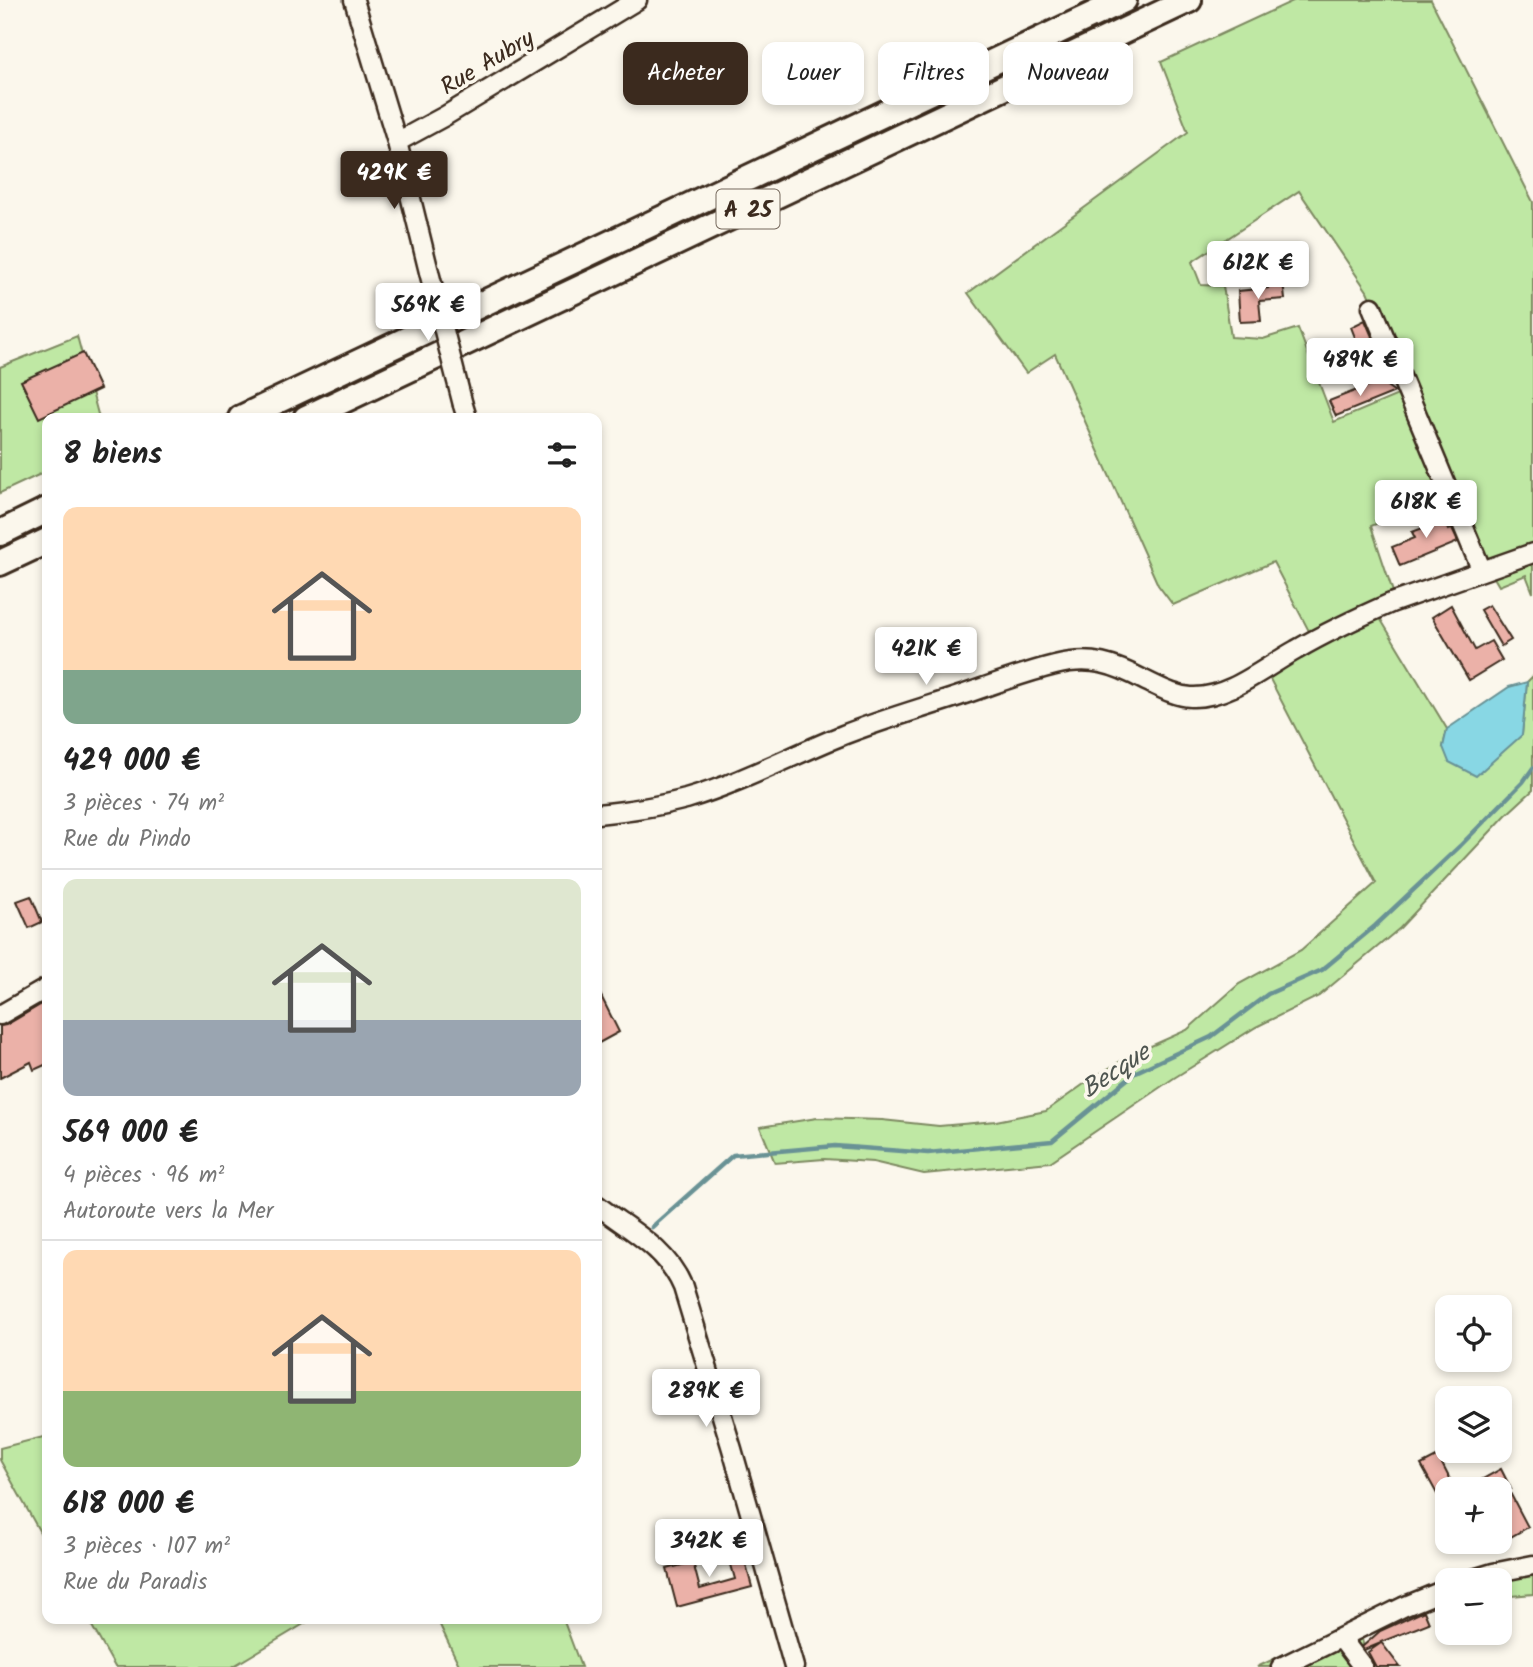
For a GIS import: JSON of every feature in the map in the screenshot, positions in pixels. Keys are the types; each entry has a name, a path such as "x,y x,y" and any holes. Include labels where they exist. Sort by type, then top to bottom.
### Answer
{"highway":[{"name":"A 25","path":"252,413 1124,0"},
{"name":"A 25","path":"317,413 1189,0"},
{"path":"0,533 42,512"},
{"path":"0,564 42,543"}],"street":[{"path":"354,0 397,142 465,411"},
{"name":"Rue Aubry","path":"397,142 457,109 637,0"},
{"path":"1372,307 1482,571"},
{"path":"602,813 653,807 688,798 876,724 1067,662 1114,665 1164,690 1181,695 1199,697 1217,694 1304,645 1391,603 1533,553"},
{"path":"0,1014 42,991"},
{"path":"602,1209 661,1253 674,1268 683,1287 794,1667"},
{"path":"1512,1569 1533,1565"},
{"path":"1281,1667 1435,1594"},
{"path":"1341,1638 1363,1667"}],"green space":[{"path":"1295,0 1431,0 1533,202 1533,593 1526,575 1499,586 1483,559 1367,291 1299,191 1192,262 1201,285 1223,286 1231,337 1263,339 1298,328 1334,422 1400,394 1444,495 1371,526 1394,595 1372,605 1447,729 1443,747 1522,735 1527,682 1533,676 1533,790 1400,928 1319,996 1256,1027 1174,1078 1050,1162 924,1174 873,1162 824,1159 775,1163 760,1127 817,1118 882,1120 939,1126 996,1121 1046,1111 1091,1079 1133,1054 1187,1030 1239,984 1301,950 1376,883 1270,679 1257,662 1309,631 1273,562 1173,605 1158,585 1055,354 1026,373 968,293 1188,132 1161,62"},
{"path":"77,336 98,413 42,413 42,473 0,493 0,367"},
{"path":"42,1437 42,1536 0,1460 0,1448"},
{"path":"1533,1573 1533,1594 1512,1596 1512,1577"},
{"path":"1358,1619 1366,1659 1372,1667 1257,1667"},
{"path":"91,1624 304,1624 232,1667 115,1667"},
{"path":"439,1624 565,1624 581,1667 460,1667"}],"water":[{"path":"1527,682 1522,735 1476,776 1449,762 1443,747 1447,729 1509,687"}],"building":[{"path":"1283,282 1285,299 1259,301 1261,321 1240,322 1238,291 1268,288 1268,283"},
{"path":"1365,320 1382,360 1366,366 1351,327"},
{"path":"83,353 100,389 50,413 42,413 39,418 21,381"},
{"path":"1380,381 1395,392 1336,416 1329,401"},
{"path":"1439,508 1448,530 1452,529 1458,542 1400,566 1392,547 1415,538 1412,532 1431,525 1426,513"},
{"path":"1451,605 1475,650 1491,641 1502,660 1469,680 1432,617"},
{"path":"1489,605 1511,640 1501,646 1480,610"},
{"path":"31,896 42,922 29,928 17,901"},
{"path":"602,998 619,1032 602,1041"},
{"path":"42,1004 42,1066 34,1070 31,1062 0,1078 0,1026"},
{"path":"1435,1458 1435,1463 1442,1463 1449,1477 1435,1477 1435,1490 1421,1465"},
{"path":"1501,1469 1505,1477 1487,1477"},
{"path":"1512,1497 1528,1527 1512,1536"},
{"path":"739,1539 752,1587 677,1607 667,1569 693,1562 700,1589 735,1579 725,1543"},
{"path":"1424,1611 1429,1623 1381,1642 1400,1667 1376,1667 1368,1652 1381,1643 1364,1650 1362,1647 1380,1631"}],"waterway":[{"name":"Becque","path":"652,1227 733,1155 835,1146 928,1153 1052,1141 1136,1072 1211,1037 1268,994 1322,970 1375,926 1460,846 1523,782 1533,768"}]}
